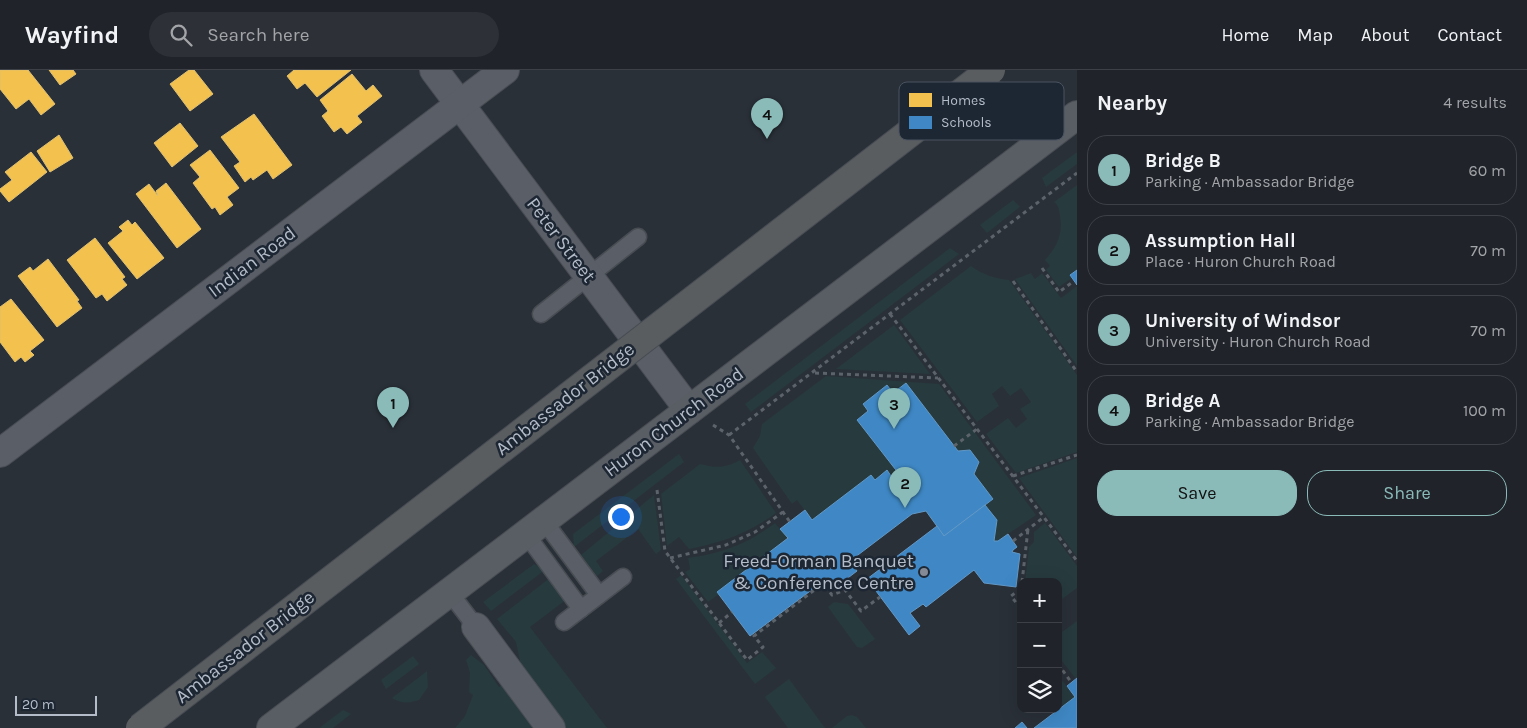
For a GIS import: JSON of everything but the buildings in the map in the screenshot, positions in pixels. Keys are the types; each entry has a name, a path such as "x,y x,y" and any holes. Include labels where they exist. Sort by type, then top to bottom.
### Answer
{"highway":[{"name":"Ambassador Bridge","path":"974,82 990,70"},
{"name":"Ambassador Bridge","path":"140,728 900,140"}],"street":[{"name":"Peter Street","path":"434,70 689,410"},
{"name":"Indian Road","path":"0,453 505,70"},
{"name":"Huron Church Road","path":"1064,125 1077,115"},
{"name":"Huron Church Road","path":"271,728 1044,140"},
{"path":"476,627 551,728"}],"lane":[{"path":"541,314 638,237"},
{"path":"535,528 599,595"},
{"path":"535,528 581,609"},
{"path":"564,622 623,577"},
{"path":"450,592 476,627"}],"path":[{"path":"790,522 729,435 1077,173"},
{"path":"1042,268 1059,292 1074,281"},
{"path":"1013,281 1077,372"},
{"path":"890,314 1077,561"},
{"path":"813,372 939,378"},
{"path":"954,446 977,429"},
{"path":"1013,476 1077,455"},
{"path":"657,490 665,551 748,660 763,647 754,636 813,591 832,582"},
{"path":"670,558 726,545 755,532 783,512"},
{"path":"1013,541 1044,517"},
{"path":"1022,578 1028,529"},
{"path":"826,586 832,595 845,590 861,611 880,597"},
{"path":"1017,592 1012,596 1017,603"},
{"path":"720,623 732,612"},
{"path":"1061,668 1071,682"}],"green space":[{"path":"1077,152 1077,164 1046,187 1042,178"},
{"path":"1077,185 1077,270 1070,275 1072,278 1059,287 1046,270 1050,266 1045,260 1056,245 1061,229 1058,207 1054,202"},
{"path":"1013,200 1020,207 987,233 980,225"},
{"path":"950,248 959,254 751,412 745,404"},
{"path":"971,266 989,276 1009,280 1077,375 1077,452 1016,473 986,434 1008,418 1016,428 1027,419 1020,409 1031,402 1021,388 1010,396 1002,386 992,394 999,406 977,422 900,320"},
{"path":"1031,273 1035,279 1042,273 1061,298 1077,286 1077,366 1015,279"},
{"path":"894,325 930,374 836,369"},
{"path":"826,376 939,384 1036,515 998,541 994,541 997,520 985,505 993,499 974,474 979,462 970,450 958,451 906,383 893,393 887,386 863,404 868,411 857,420 899,474 893,479 887,471 875,480 871,475 812,520 797,500 792,504 753,448 760,436 762,424"},
{"path":"679,454 684,462 574,547 573,534"},
{"path":"1077,458 1077,557 1019,478"},
{"path":"740,460 776,513 745,532 712,544 689,549 679,537 667,546 661,494 700,464 711,466 730,465"},
{"path":"654,495 661,550 656,554 638,529 596,561 603,571 597,576 581,555"},
{"path":"775,523 788,538 717,592 718,595 708,602 685,572 690,569 688,558 724,550 745,542"},
{"path":"1045,523 1077,566 1077,588 1062,599 1062,578 1025,578 1029,547 1034,542 1034,532"},
{"path":"534,564 545,570 491,611 483,602"},
{"path":"681,575 747,663 762,652 776,668 755,684 676,579"},
{"path":"551,577 567,599 530,627 607,728 566,728 522,671 516,642 497,619"},
{"path":"834,602 848,604 875,639 862,648 857,647 828,607"},
{"path":"1077,621 1076,679 1062,661 1062,632"},
{"path":"471,655 484,665 499,687 505,683 539,728 455,728 465,716 473,695 469,692 470,673 466,660"},
{"path":"413,656 419,664 386,689 381,680"},
{"path":"427,671 428,687 419,700 406,702 392,698"},
{"path":"789,679 825,728 788,728 765,697"},
{"path":"1062,680 1075,697 1063,706 1062,705"},
{"path":"343,710 351,714 333,728 319,728"},
{"path":"847,716 857,717 866,728 832,728"}],"place":[{"name":"Bridge A","path":"767,139"},
{"name":"Bridge B","path":"393,428"},
{"name":"University of Windsor","path":"894,429"},
{"name":"Assumption Hall","path":"905,508"},
{"name":"Freed-Orman Banquet & Conference Centre","path":"924,572"}]}
